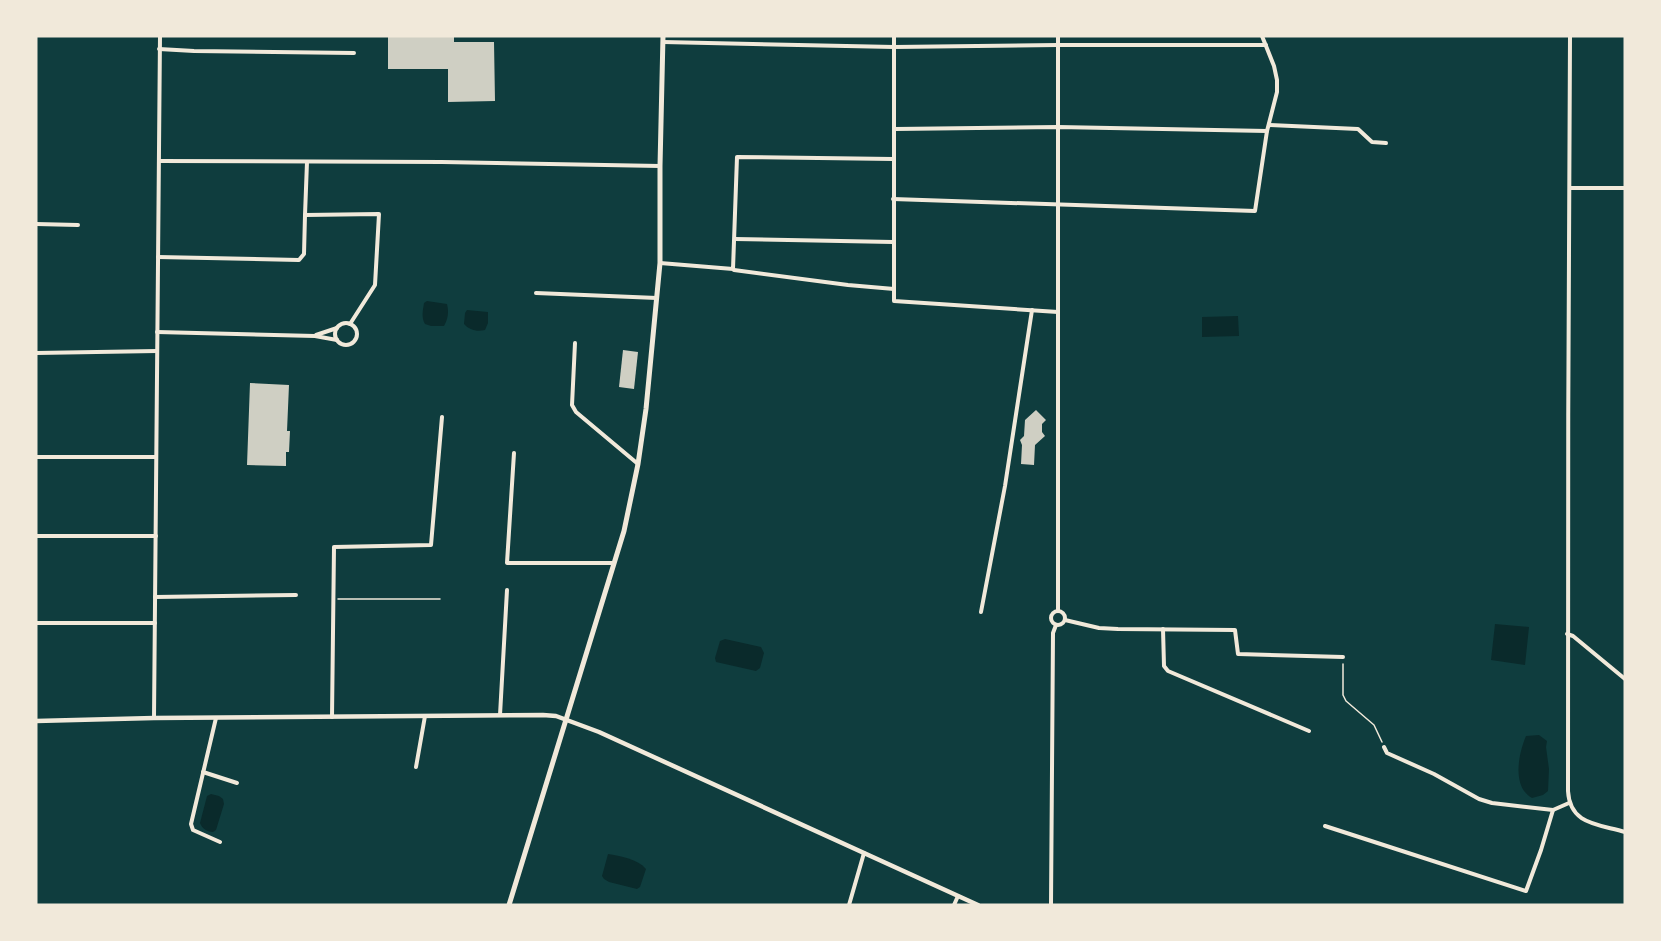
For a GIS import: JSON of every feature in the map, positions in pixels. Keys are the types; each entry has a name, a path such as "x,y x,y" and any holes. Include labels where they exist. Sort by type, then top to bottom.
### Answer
{"main road":[{"path":"509,905 614,564 627,518 638,464 646,409 660,262 663,39"}],"street":[{"path":"154,718 160,36"},
{"path":"894,36 894,301 1058,312"},
{"path":"1058,36 1058,611"},
{"path":"894,199 1254,211 1267,131 1277,92 1277,80 1262,36"},
{"path":"1570,36 1568,791 1569,803 1579,817 1625,832"},
{"path":"663,39 894,47 1266,45"},
{"path":"159,49 354,53"},
{"path":"1269,125 1358,129 1372,142 1386,142"},
{"path":"895,129 1058,127 1267,131"},
{"path":"733,269 737,157 893,159"},
{"path":"159,161 660,166"},
{"path":"158,257 299,260 304,254 307,162"},
{"path":"1570,188 1625,188"},
{"path":"305,215 379,214 375,285 350,324"},
{"path":"36,224 78,225"},
{"path":"735,239 893,242"},
{"path":"660,262 894,289"},
{"path":"536,293 657,298"},
{"path":"981,612 1005,486 1032,310"},
{"path":"157,332 315,336 338,340 346,345 355,341 357,331 350,324 343,324 315,336"},
{"path":"338,328 336,334 338,340"},
{"path":"574,343 572,405 576,412 638,464"},
{"path":"36,352 157,351"},
{"path":"332,717 334,547 431,545 442,417"},
{"path":"514,453 507,563 614,564"},
{"path":"36,457 156,458"},
{"path":"36,536 156,536"},
{"path":"500,715 507,590"},
{"path":"155,597 296,595"},
{"path":"1058,611 1064,614 1065,620"},
{"path":"1056,625 1052,622 1051,616 1058,611"},
{"path":"1056,625 1060,625 1065,620"},
{"path":"1065,620 1099,628 1235,630 1238,654 1343,657"},
{"path":"36,623 155,623"},
{"path":"1051,905 1053,633 1056,625"},
{"path":"1163,629 1164,666 1168,671 1309,731"},
{"path":"1567,634 1574,636 1625,679"},
{"path":"416,767 425,716"},
{"path":"36,721 154,718 556,716 599,732 978,905"},
{"path":"216,718 191,824 193,830 220,842"},
{"path":"1384,747 1387,753 1434,774 1479,799 1492,803 1553,810 1569,803"},
{"path":"203,772 237,783"},
{"path":"1325,826 1526,891 1553,810"},
{"path":"849,905 864,853"},
{"path":"954,905 958,896"}],"path":[{"path":"333,598 440,598"},
{"path":"1343,657 1343,695 1346,701 1374,725 1384,747"}],"water":[{"path":"427,301 447,304 448,315 444,326 425,324 423,311 424,303"},
{"path":"467,310 488,312 488,323 485,330 473,330 464,324"},
{"path":"1238,316 1239,336 1202,337 1202,317"},
{"path":"1495,624 1529,627 1525,665 1491,660"},
{"path":"725,639 761,647 764,653 760,668 756,671 716,662 720,641"},
{"path":"1539,735 1547,741 1548,791 1532,798 1526,793 1519,779 1519,761 1526,736"},
{"path":"211,794 223,799 224,804 216,830 213,832 205,830 200,823 207,796"},
{"path":"608,854 634,860 646,869 640,887 637,889 604,879 602,876"}],"building":[{"path":"388,36 454,36 454,42 494,42 495,101 448,102 448,69 388,69"},
{"path":"623,350 638,352 634,389 619,387"},
{"path":"250,383 289,385 287,431 290,431 286,466 247,465"},
{"path":"1036,410 1046,420 1042,424 1042,432 1045,436 1035,445 1034,465 1021,464 1020,440 1024,436 1025,420"}]}
